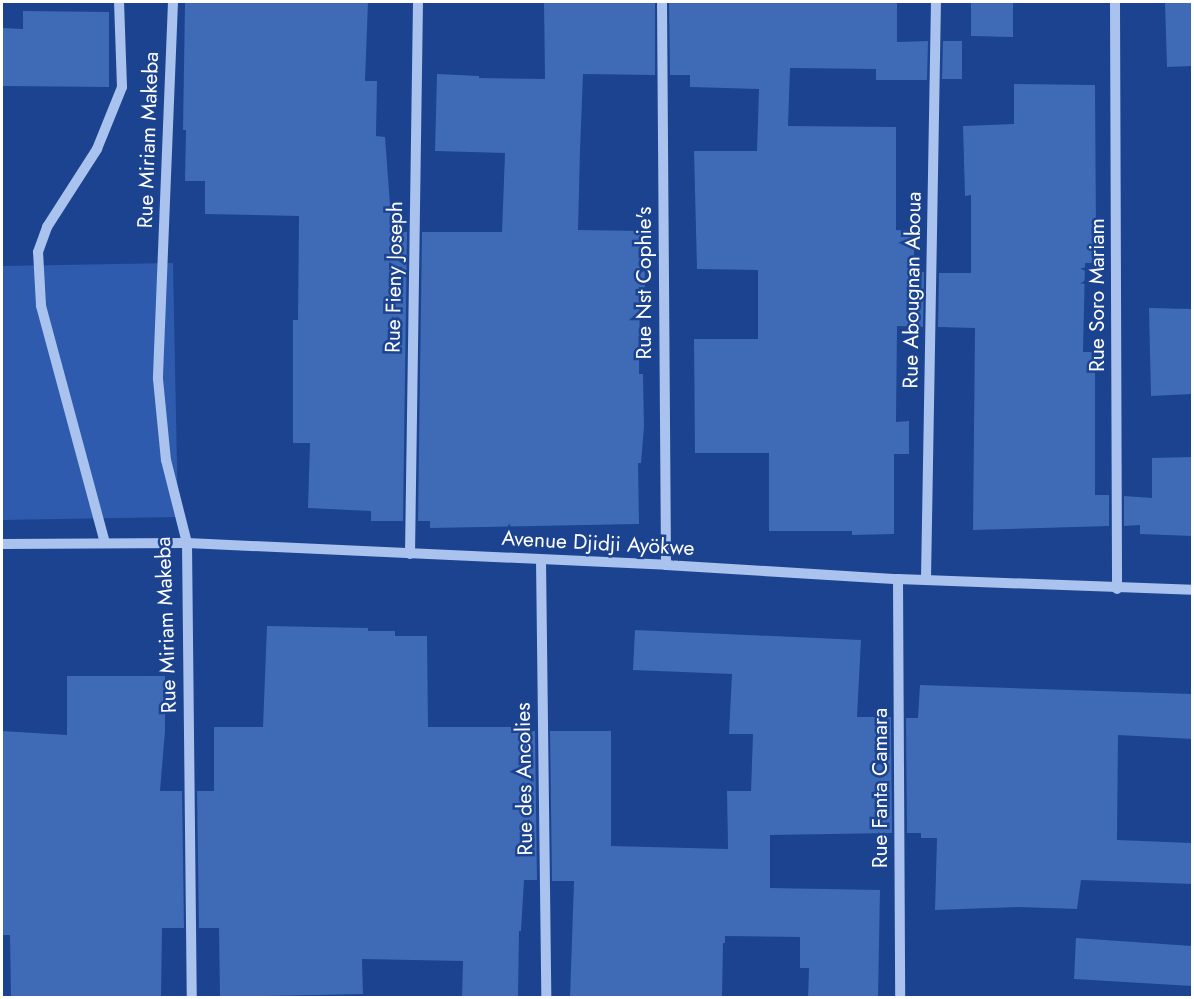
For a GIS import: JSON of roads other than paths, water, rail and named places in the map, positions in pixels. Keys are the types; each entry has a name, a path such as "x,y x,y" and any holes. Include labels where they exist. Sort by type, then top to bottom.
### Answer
{"street":[{"path":"105,543 41,305 38,252 47,227 97,149 122,87 119,2"},
{"name":"Rue Miriam Makeba","path":"173,2 158,379 166,460 187,543 192,998"},
{"name":"Rue Fieny Joseph","path":"410,554 418,2"},
{"name":"Rue Nst Cophie's","path":"662,2 666,565"},
{"name":"Rue Abougnan Aboua","path":"926,579 936,2"},
{"name":"Rue Soro Mariam","path":"1115,2 1117,589"},
{"name":"Avenue Djidji Ayökwe","path":"2,544 187,543 666,565 898,579 1117,589 1192,590"},
{"name":"Rue des Ancolies","path":"541,560 546,998"},
{"name":"Rue Fanta Camara","path":"898,579 900,998"}]}
